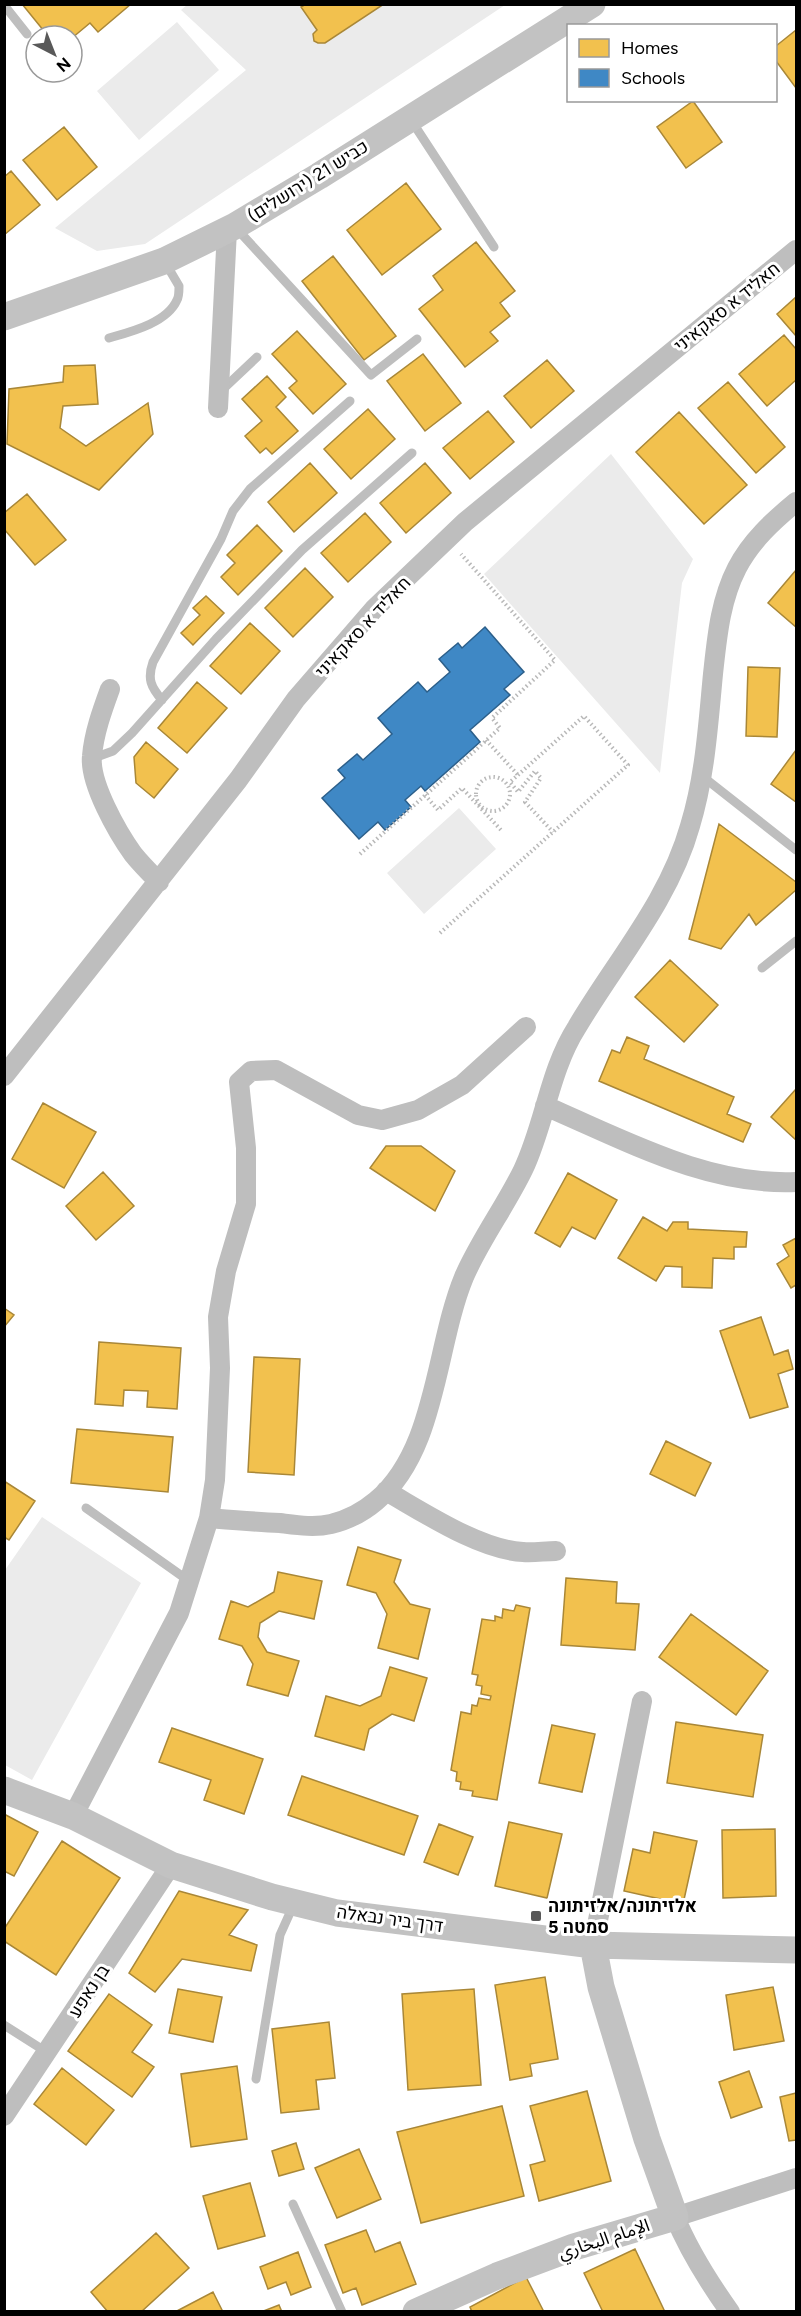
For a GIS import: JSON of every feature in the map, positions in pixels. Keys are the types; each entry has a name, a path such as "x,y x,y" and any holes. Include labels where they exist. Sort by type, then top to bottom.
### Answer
{"street":[{"name":"כביש 21 (ירושלים)","path":"4,317 164,261 231,228 592,4"},
{"path":"219,400 231,228"},
{"name":"חאליד א סאקאיני","path":"4,1076 159,882 238,780 296,699 374,609 465,522 796,250"},
{"path":"209,1518 328,1525 362,1512 397,1480 424,1423 465,1276 523,1170 553,1076 575,1029 646,922 669,878 689,831 702,776 723,603 737,569 755,541 796,502"},
{"path":"110,688 98,724 91,759 97,785 134,855 159,882"},
{"path":"73,1816 179,1613 209,1518 214,1480 220,1368 218,1317 226,1271 246,1204 246,1148 238,1082 251,1071 276,1070 358,1115 382,1120 418,1110 462,1085 526,1027"},
{"path":"545,1106 704,1172 738,1180 796,1182"},
{"path":"386,1491 468,1536 500,1548 521,1552 556,1551"},
{"path":"642,1701 593,1945 601,1987 647,2139 675,2217 704,2275 730,2312"},
{"name":"דרך ביר נבאלה","path":"4,1790 73,1816 171,1865 338,1913 593,1945 796,1950"},
{"name":"בן נאפע","path":"4,2116 171,1865"},
{"name":"الإمام البخاري","path":"416,2312 446,2305 574,2247 796,2178"}],"lane":[{"path":"4,4 24,30"},
{"path":"410,118 494,247"},
{"path":"231,228 371,375 417,339"},
{"path":"109,338 145,327 166,313 177,300 179,286 164,261"},
{"path":"219,400 257,357"},
{"path":"162,700 152,687 148,675 221,539 233,511 250,489 350,401"},
{"path":"91,759 113,751 302,550 412,453"},
{"path":"702,776 796,850"},
{"path":"762,968 796,941"},
{"path":"86,1508 190,1582"},
{"path":"256,2079 280,1935 294,1902"},
{"path":"4,2025 48,2053"},
{"path":"293,2204 342,2312"}],"path":[{"path":"360,854 500,728 492,718 555,660 447,539"},
{"path":"440,933 627,765 584,716 508,783"},
{"path":"486,740 518,775"},
{"path":"508,783 510,799 505,807 491,812 479,805 477,791 482,780 493,777 503,780 508,783 518,792 535,771 541,778 525,802 553,832"},
{"path":"425,795 438,810 462,788 501,830"}],"shaded area":[{"path":"187,5 505,5 145,244 97,251 55,228 246,70 181,10"},
{"path":"177,22 219,70 139,140 97,91"},
{"path":"611,454 693,559 682,583 660,773 484,574"},
{"path":"459,808 496,849 424,914 387,873"},
{"path":"42,1517 141,1583 32,1780 5,1765 5,1570"}],"building: Homes":[{"path":"22,4 131,4 98,32 90,23 84,28 84,24 38,24"},
{"path":"306,4 384,4 325,43 318,43 314,41 313,34 317,30 301,7"},
{"path":"796,30 796,88 777,62 777,45"},
{"path":"694,102 722,142 686,168 657,127"},
{"path":"64,127 97,167 57,200 23,160"},
{"path":"11,171 40,205 4,235 4,177"},
{"path":"406,183 441,229 382,275 347,230"},
{"path":"476,242 515,291 500,303 510,316 490,332 498,341 465,367 419,309 443,290 433,276"},
{"path":"333,256 396,336 364,360 302,281"},
{"path":"796,297 796,336 777,314"},
{"path":"297,331 346,384 313,414 289,388 297,381 272,354"},
{"path":"784,335 796,349 796,380 767,406 739,374"},
{"path":"423,354 461,403 425,431 387,381"},
{"path":"547,360 574,391 531,428 504,396"},
{"path":"95,365 98,404 63,406 60,428 86,446 148,403 153,434 99,490 7,444 9,389 63,382 64,366"},
{"path":"267,376 286,397 276,407 298,431 272,454 266,448 260,453 245,436 262,421 242,399"},
{"path":"728,382 785,447 756,473 698,408"},
{"path":"368,409 395,439 351,479 324,449"},
{"path":"488,411 514,442 470,479 443,448"},
{"path":"679,412 747,485 704,524 636,452"},
{"path":"310,463 337,493 294,532 268,502"},
{"path":"425,463 451,493 406,533 380,503"},
{"path":"27,494 66,540 35,565 4,529 4,513"},
{"path":"365,513 391,542 348,582 321,553"},
{"path":"257,525 282,551 238,595 221,577 235,563 227,555"},
{"path":"305,568 333,597 293,637 265,608"},
{"path":"796,570 796,627 768,603"},
{"path":"206,596 224,613 193,645 181,633 200,615 193,608"},
{"path":"250,623 280,651 241,694 210,666"},
{"path":"748,667 780,668 777,737 746,736"},
{"path":"197,682 227,708 187,753 158,728"},
{"path":"146,742 178,769 154,798 136,783 134,757"},
{"path":"796,750 796,802 771,784"},
{"path":"719,824 796,882 796,890 756,925 749,914 721,949 689,939"},
{"path":"670,960 718,1005 684,1042 635,997"},
{"path":"627,1037 649,1046 644,1059 734,1097 727,1114 751,1124 743,1142 599,1081 612,1050 620,1053"},
{"path":"796,1089 796,1140 771,1117"},
{"path":"43,1103 96,1132 64,1188 12,1159"},
{"path":"386,1146 421,1146 455,1171 435,1211 370,1168"},
{"path":"103,1172 134,1206 96,1240 66,1206"},
{"path":"568,1173 617,1200 595,1239 572,1227 560,1247 535,1233"},
{"path":"643,1217 667,1231 673,1222 688,1222 688,1229 747,1232 746,1247 734,1247 734,1259 713,1258 712,1288 682,1287 682,1267 665,1266 656,1281 618,1258"},
{"path":"796,1238 796,1285 791,1288 777,1264 789,1256 783,1245"},
{"path":"4,1308 14,1315 4,1327"},
{"path":"761,1317 774,1355 788,1350 793,1369 778,1374 788,1407 750,1418 720,1331"},
{"path":"99,1342 181,1348 177,1409 147,1407 148,1391 124,1390 123,1406 95,1404"},
{"path":"254,1357 300,1359 294,1475 248,1472"},
{"path":"77,1429 173,1437 168,1492 71,1483"},
{"path":"666,1441 711,1463 695,1496 650,1474"},
{"path":"4,1481 35,1501 9,1540 4,1537"},
{"path":"358,1547 401,1560 394,1582 410,1604 430,1609 418,1659 378,1648 387,1614 376,1593 347,1585"},
{"path":"278,1572 322,1581 314,1619 279,1611 260,1623 258,1637 267,1652 299,1661 288,1696 247,1685 253,1664 242,1646 219,1639 231,1601 248,1607 274,1592"},
{"path":"566,1578 617,1582 616,1603 639,1604 635,1650 561,1645"},
{"path":"516,1605 530,1608 497,1800 472,1796 473,1791 460,1789 461,1782 456,1781 457,1772 451,1770 461,1712 471,1714 472,1705 477,1706 479,1698 490,1700 491,1696 481,1694 482,1686 476,1685 478,1675 472,1674 482,1619 495,1621 495,1616 502,1618 503,1609 514,1611"},
{"path":"691,1614 768,1671 736,1715 659,1657"},
{"path":"390,1667 427,1678 414,1721 392,1714 369,1729 364,1750 315,1736 326,1696 360,1706 381,1696"},
{"path":"676,1722 763,1735 753,1797 667,1783"},
{"path":"552,1725 595,1734 582,1792 539,1783"},
{"path":"172,1728 263,1759 244,1814 204,1800 211,1780 159,1762"},
{"path":"302,1776 418,1816 404,1855 288,1815"},
{"path":"4,1814 38,1832 14,1876 4,1871"},
{"path":"509,1822 562,1834 547,1898 495,1886"},
{"path":"439,1824 473,1837 458,1875 424,1862"},
{"path":"775,1829 776,1896 723,1898 722,1830"},
{"path":"654,1832 697,1841 683,1904 624,1891 633,1849 650,1853"},
{"path":"62,1841 120,1878 56,1975 4,1941 4,1929"},
{"path":"179,1891 248,1910 229,1935 257,1945 251,1971 182,1959 155,1992 129,1973"},
{"path":"545,1977 558,2059 530,2064 532,2076 510,2080 495,1985"},
{"path":"773,1987 784,2041 734,2050 726,1995"},
{"path":"178,1989 222,1997 213,2042 169,2033"},
{"path":"474,1989 481,2085 408,2090 402,1994"},
{"path":"109,1994 152,2025 132,2052 154,2067 132,2097 68,2051"},
{"path":"329,2022 335,2078 316,2080 319,2109 281,2113 272,2029"},
{"path":"237,2066 247,2139 191,2147 181,2074"},
{"path":"62,2068 114,2110 86,2145 34,2104"},
{"path":"749,2071 762,2107 731,2118 719,2082"},
{"path":"587,2091 611,2181 539,2201 530,2165 545,2161 530,2106"},
{"path":"796,2093 796,2140 789,2141 780,2097"},
{"path":"502,2106 524,2196 421,2223 397,2132"},
{"path":"296,2143 304,2169 279,2176 272,2151"},
{"path":"359,2149 381,2199 337,2218 315,2168"},
{"path":"250,2183 265,2236 218,2249 203,2196"},
{"path":"366,2230 375,2252 400,2242 416,2284 362,2305 356,2288 343,2293 325,2245"},
{"path":"156,2233 189,2268 141,2312 108,2312 91,2292"},
{"path":"635,2249 665,2312 603,2312 584,2273"},
{"path":"298,2252 311,2287 291,2295 286,2282 268,2289 260,2267"},
{"path":"526,2277 544,2312 472,2312 470,2307"},
{"path":"213,2292 223,2312 175,2312"},
{"path":"279,2305 282,2312 261,2312"}],"building: Schools":[{"path":"485,627 524,672 504,689 510,695 470,730 480,742 425,791 421,786 405,800 411,807 385,830 378,822 359,839 322,798 345,778 338,770 357,754 363,760 392,734 378,718 418,682 427,692 450,672 439,659 458,643 462,648"}],"place":[{"name":"אלזיתונה/אלזיתונה סמטה 5","path":"536,1916"}]}
